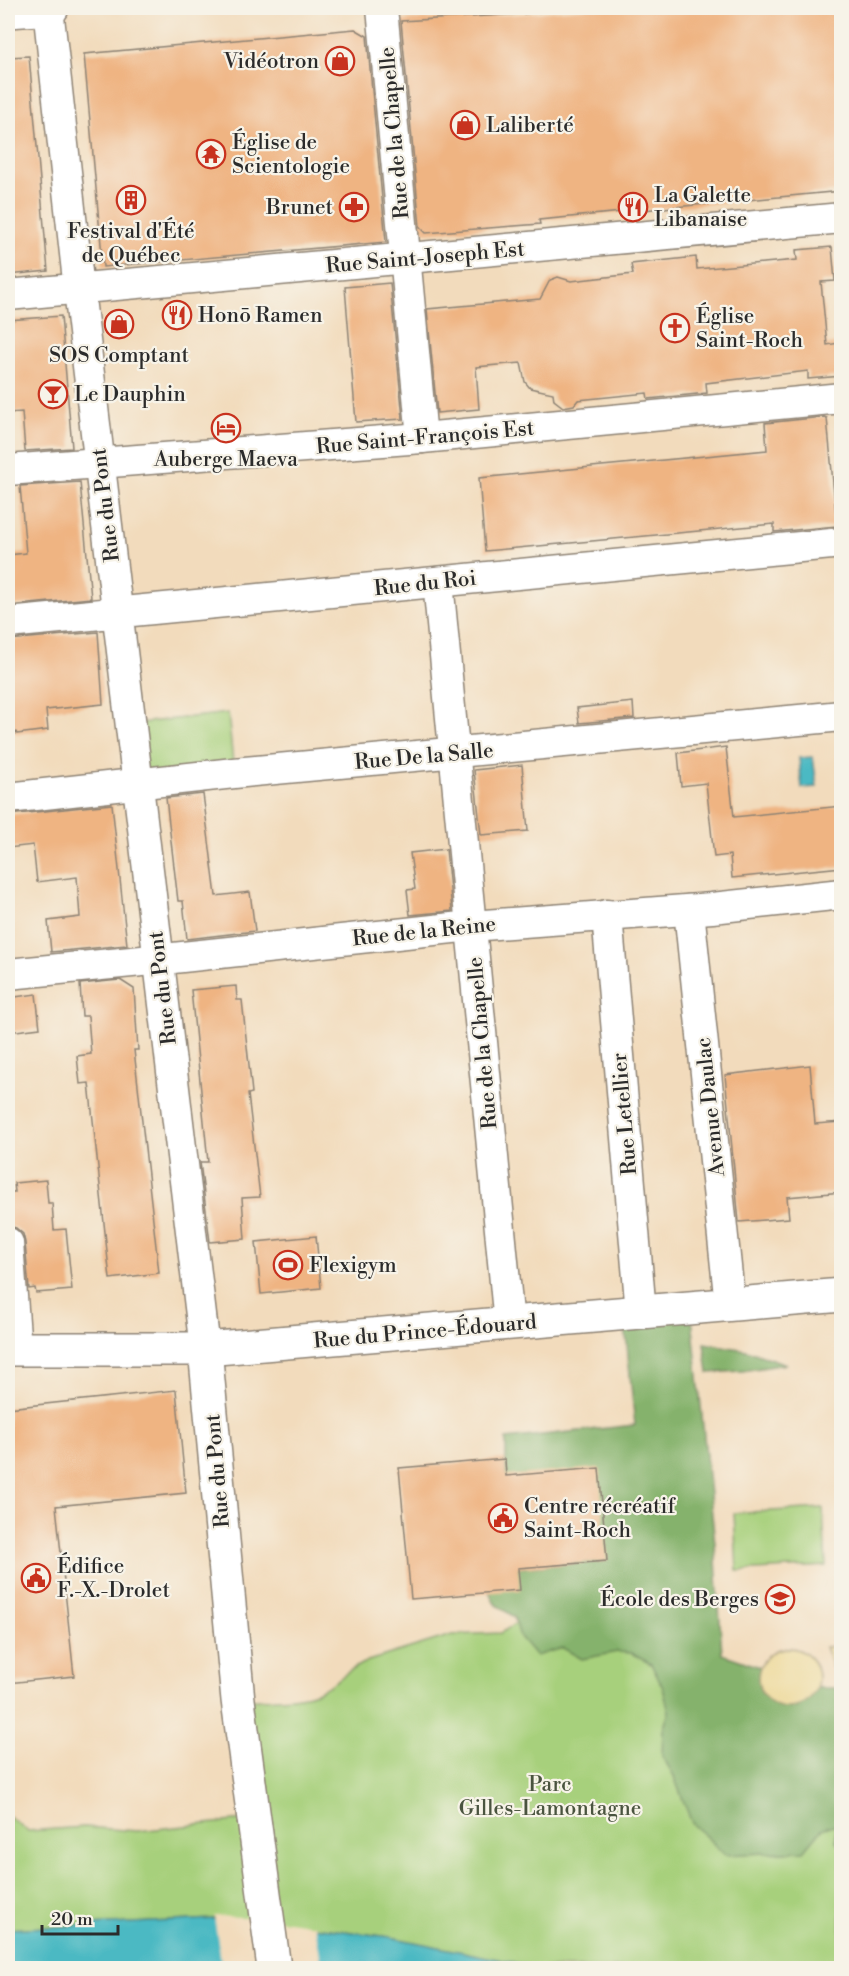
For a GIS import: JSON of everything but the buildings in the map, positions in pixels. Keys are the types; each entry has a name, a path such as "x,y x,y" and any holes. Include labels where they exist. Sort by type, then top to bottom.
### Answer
{"street":[{"path":"8,11 50,8"},
{"name":"Rue du Pont","path":"50,8 79,290 205,1349 238,1700 274,1968"},
{"name":"Rue de la Chapelle","path":"382,8 422,438"},
{"name":"Rue Saint-Joseph Est","path":"8,296 842,218"},
{"name":"Rue Saint-François Est","path":"8,470 422,438 842,398"},
{"name":"Rue du Roi","path":"8,623 842,543"},
{"name":"Rue de la Chapelle","path":"438,582 509,1324"},
{"name":"Rue De la Salle","path":"8,798 138,782 842,716"},
{"name":"Rue de la Reine","path":"8,974 471,926 689,910 842,894"},
{"name":"Avenue Daulac","path":"689,910 730,1305"},
{"name":"Rue Letellier","path":"607,915 641,1313"},
{"path":"8,1243 12,1348"},
{"name":"Rue du Prince-Édouard","path":"12,1348 205,1349 842,1295"}],"green space":[{"path":"228,713 234,773 138,782 131,724"},
{"path":"691,1308 715,1544 722,1654 760,1667 760,1685 770,1701 814,1693 816,1688 840,1688 841,1847 836,1841 836,1824 822,1829 804,1851 725,1855 692,1823 673,1774 662,1756 663,1730 669,1712 663,1688 651,1664 631,1653 617,1652 582,1659 563,1648 536,1656 520,1637 514,1617 495,1604 489,1592 518,1568 607,1561 506,1476 506,1439 635,1425 624,1315"},
{"path":"704,1343 746,1350 786,1364 742,1371 708,1373"},
{"path":"823,1508 826,1566 737,1571 734,1513"},
{"name":"Parc Gilles-Lamontagne","path":"559,1594 722,1655 841,1793 841,1968 540,1968 390,1937 268,1921 215,1919 8,1929 8,1816 28,1831 84,1827 137,1831 254,1819 238,1700 292,1697 312,1693 328,1686 355,1667 368,1661 452,1635 501,1633"}],"sand":[{"path":"842,1646 841,1690 825,1647"},
{"path":"788,1648 805,1653 813,1661 818,1678 813,1695 805,1703 788,1708 771,1703 763,1695 758,1678 763,1661 771,1653"}],"water":[{"path":"813,757 817,787 802,788 799,758"},
{"path":"215,1919 268,1921 390,1937 540,1968 8,1968 8,1929"}],"pier":[{"path":"214,1916 268,1918 315,1925 322,1968 222,1968"}],"place":[{"name":"Vidéotron","path":"340,61"},
{"name":"Laliberté","path":"465,125"},
{"name":"Église de Scientologie","path":"211,154"},
{"name":"Festival d'Été de Québec","path":"131,200"},
{"name":"Brunet","path":"354,207"},
{"name":"La Galette Libanaise","path":"633,207"},
{"name":"Honō Ramen","path":"177,315"},
{"name":"SOS Comptant","path":"119,324"},
{"name":"Église Saint-Roch","path":"675,328"},
{"name":"Le Dauphin","path":"53,394"},
{"name":"Auberge Maeva","path":"226,428"},
{"name":"Flexigym","path":"288,1265"},
{"name":"Centre récréatif Saint-Roch","path":"503,1518"},
{"name":"Édifice F.-X.-Drolet","path":"36,1578"},
{"name":"École des Berges","path":"780,1599"}]}
